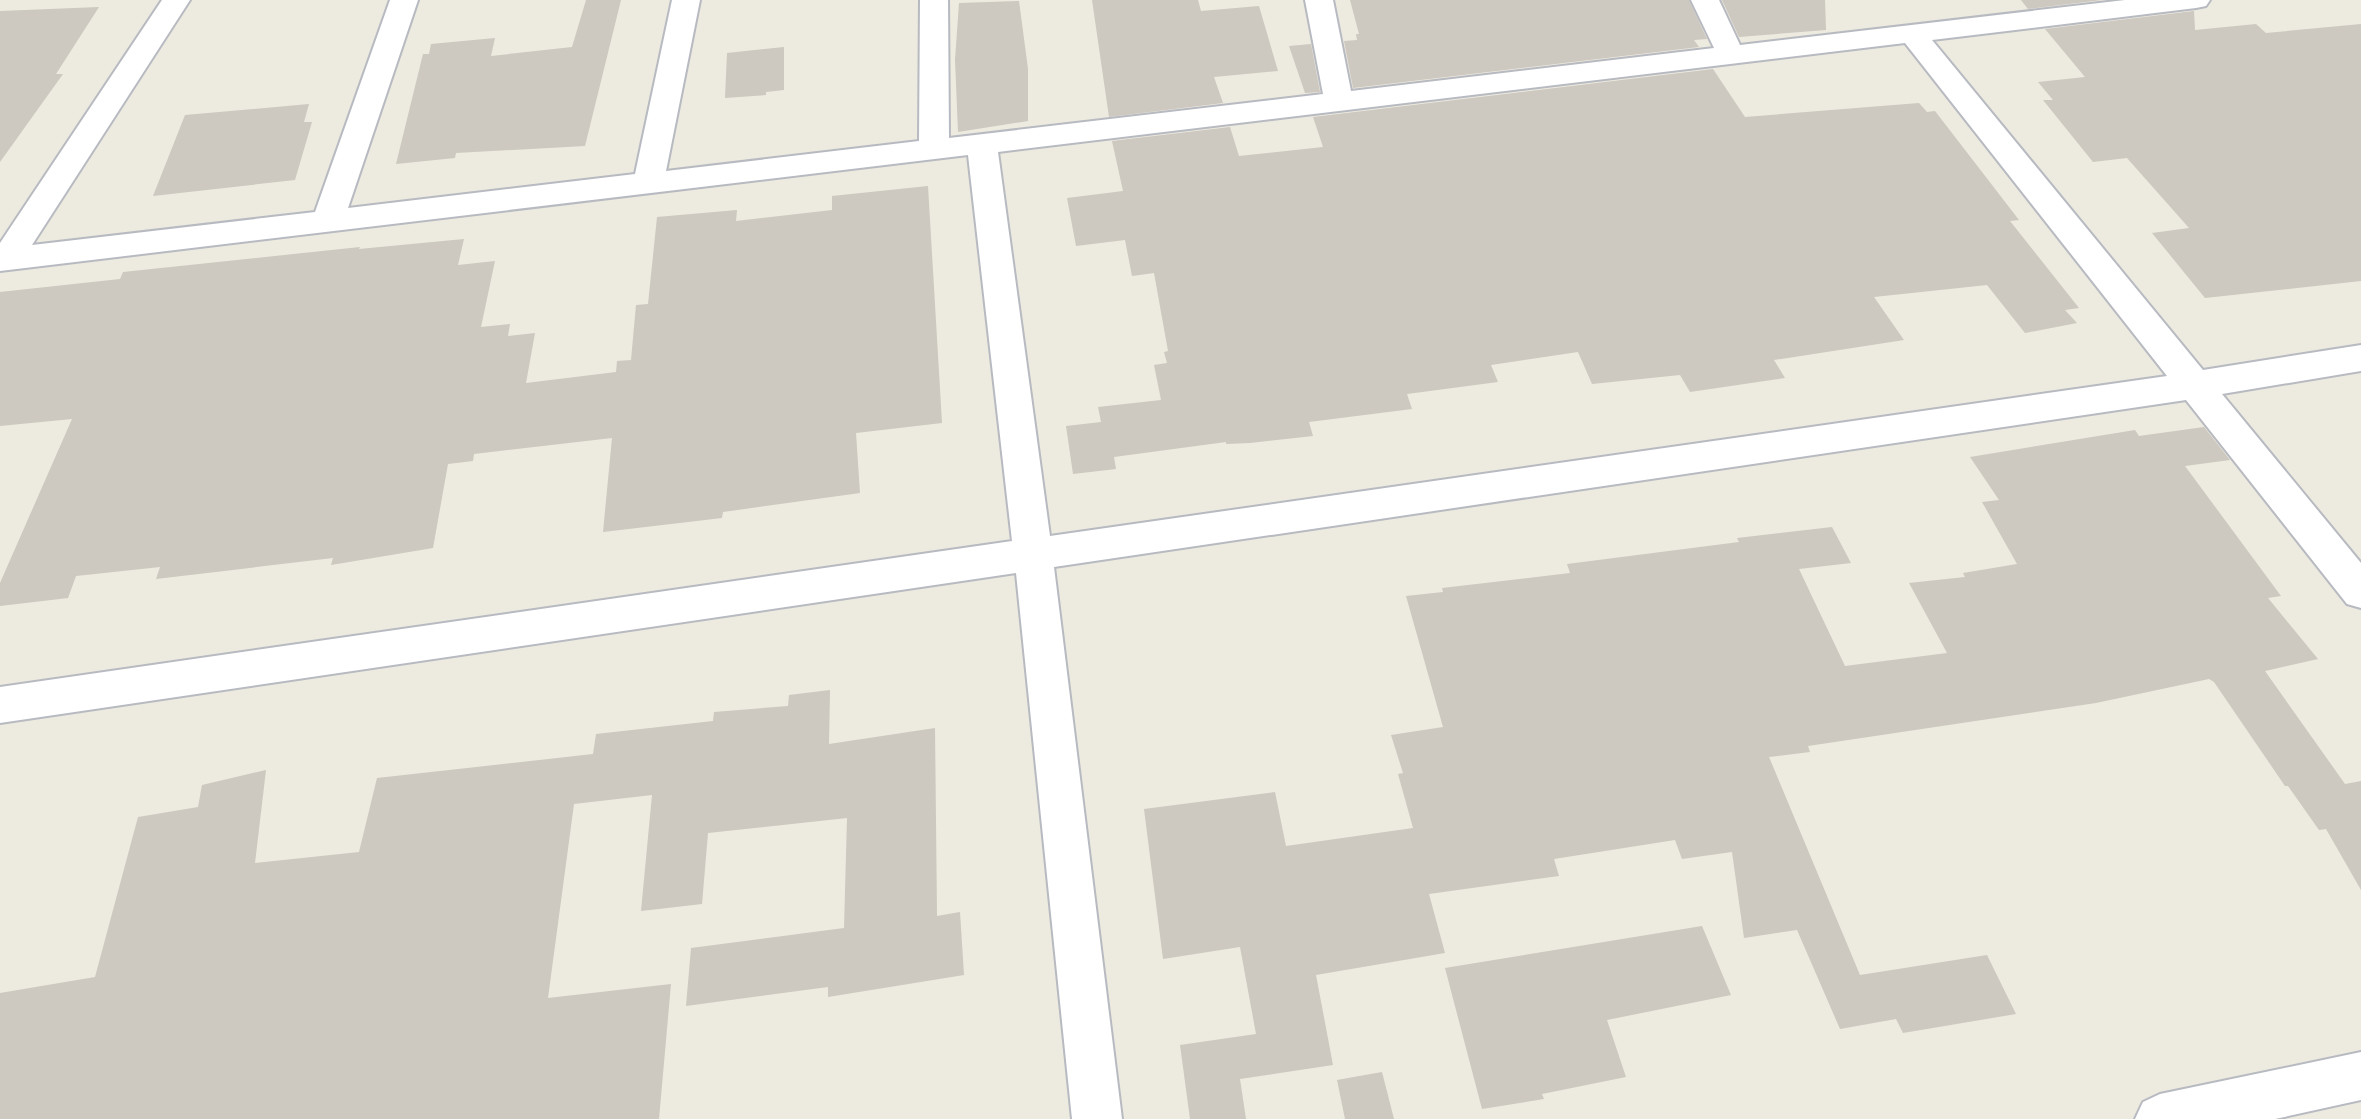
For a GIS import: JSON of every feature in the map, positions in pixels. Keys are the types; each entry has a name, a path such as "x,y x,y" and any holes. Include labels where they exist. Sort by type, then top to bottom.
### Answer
{"street":[{"path":"3,260 176,0"},
{"path":"327,222 404,0"},
{"path":"648,184 686,0"},
{"path":"934,0 934,150"},
{"path":"1319,0 1339,102"},
{"path":"1705,0 1731,55"},
{"path":"3,260 2196,0"},
{"path":"1911,32 2361,592"},
{"path":"982,144 1033,553 1097,1119"},
{"path":"0,705 2196,385 2361,358"},
{"path":"2160,1119 2361,1076"}],"building":[{"path":"586,0 621,0 585,146 456,153 455,158 396,164 423,54 429,54 431,44 495,38 491,56 572,47"},
{"path":"1092,0 1198,0 1201,11 1259,6 1278,71 1214,77 1223,103 1109,117"},
{"path":"1350,0 1689,0 1707,39 1694,40 1699,47 1353,88 1344,41 1357,40 1356,34 1359,34"},
{"path":"1722,0 1825,0 1826,30 1739,37"},
{"path":"2021,0 2102,0 2028,9"},
{"path":"1019,1 1028,69 1028,121 958,132 955,60 959,3"},
{"path":"99,7 56,74 63,74 0,162 0,11"},
{"path":"2194,11 2195,30 2256,24 2266,33 2361,24 2361,281 2205,298 2152,233 2189,228 2127,158 2093,162 2043,100 2053,100 2038,82 2085,77 2045,29"},
{"path":"1311,44 1320,92 1305,93 1289,46"},
{"path":"784,47 784,90 766,92 766,95 725,98 727,53"},
{"path":"1713,69 1745,117 1919,103 1927,112 1935,111 2019,220 2010,221 2079,308 2065,310 2077,323 2025,333 1987,285 1874,297 1904,340 1774,360 1785,378 1690,392 1680,375 1592,384 1578,352 1491,365 1498,382 1407,394 1412,409 1309,422 1313,436 1250,443 1226,442 1114,457 1116,469 1073,474 1066,426 1101,422 1098,407 1161,400 1154,365 1167,363 1164,352 1168,351 1154,273 1132,276 1125,240 1076,246 1067,198 1123,191 1112,141 1230,127 1239,156 1323,147 1313,117"},
{"path":"309,104 304,122 312,122 295,180 153,196 185,115"},
{"path":"928,186 942,423 856,433 860,493 723,512 722,518 603,532 612,438 474,454 473,461 448,464 433,548 331,565 333,558 156,579 160,567 76,576 68,598 0,606 0,583 72,419 0,426 0,292 120,279 123,272 464,239 458,265 495,261 481,327 510,324 508,336 535,333 526,383 616,372 617,361 631,360 636,305 648,304 657,217 737,210 736,221 832,210 832,196"},
{"path":"2204,427 2230,460 2185,466 2281,596 2268,598 2318,659 2265,671 2345,784 2361,781 2361,890 2326,829 2319,830 2288,786 2285,786 2214,682 2209,679 2096,703 1808,746 1810,752 1769,757 1860,975 1987,955 2016,1014 1903,1033 1896,1019 1840,1029 1797,930 1744,938 1732,852 1682,859 1675,840 1554,859 1559,876 1429,894 1445,953 1316,975 1333,1065 1240,1079 1246,1119 1190,1119 1180,1045 1256,1034 1240,947 1163,959 1144,809 1275,792 1286,846 1413,828 1398,774 1403,773 1391,735 1443,727 1406,596 1443,592 1442,588 1570,573 1567,564 1739,542 1737,538 1832,527 1851,563 1799,569 1845,666 1947,653 1909,583 1965,577 1963,573 2017,564 1982,502 1999,500 1970,457 2135,430 2139,436"},
{"path":"830,690 829,744 935,728 937,916 960,912 964,975 828,997 828,987 686,1006 691,948 844,928 847,818 708,833 702,904 641,911 652,795 574,804 548,998 671,984 659,1119 0,1119 0,993 95,977 138,817 198,807 202,785 266,770 255,863 359,852 377,778 593,754 596,734 713,721 714,712 788,706 789,695"},
{"path":"1702,926 1731,995 1607,1020 1626,1077 1542,1094 1544,1099 1482,1109 1445,968"},
{"path":"1382,1072 1394,1119 1345,1119 1337,1080"}]}
